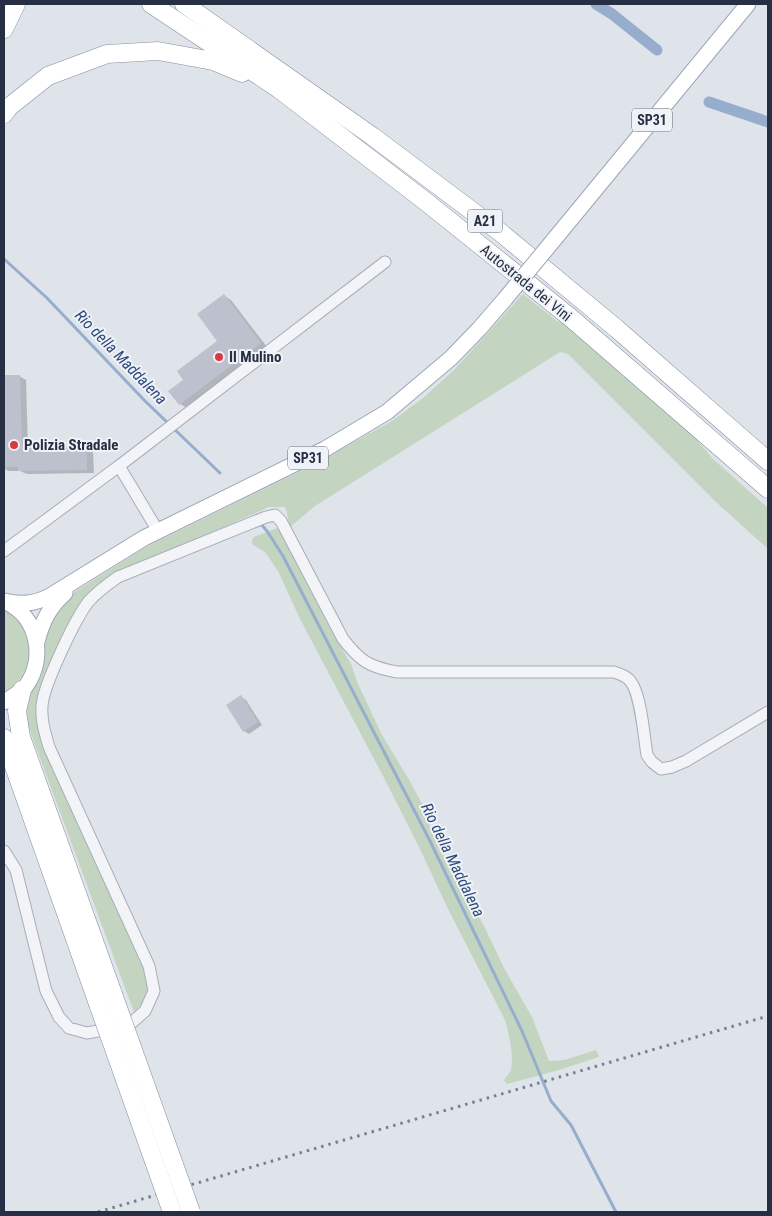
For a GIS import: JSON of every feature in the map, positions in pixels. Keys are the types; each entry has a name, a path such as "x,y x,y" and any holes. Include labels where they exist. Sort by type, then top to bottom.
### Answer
{"highway":[{"path":"4,29 16,4"},
{"name":"Autostrada dei Vini","path":"151,4 279,89 425,202 571,318 768,489"},
{"name":"Autostrada dei Vini","path":"184,4 364,130 500,232 624,335 768,461"},
{"path":"4,114 9,107 48,76 107,54 158,51 213,61 279,89"},
{"path":"22,690 17,711 22,737 191,1212"},
{"path":"4,738 172,1212"}],"main road":[{"name":"SP31","path":"4,601 15,603 34,602 50,596 83,577 126,548 325,450 387,412 450,358 479,329 748,4"},
{"name":"SP31","path":"4,702 22,690 33,673 37,661 37,642 44,618 49,610 83,577"},
{"name":"SP31","path":"4,601 18,610 28,621 37,642"}],"street":[{"path":"4,551 178,421 385,262"},
{"path":"118,466 158,531"},
{"path":"4,851 16,870 46,991 59,1017 69,1028 87,1033 129,1025 145,1011 154,991 149,966 49,747 42,724 42,704 46,688 74,627 89,601 104,587 118,577 275,515 281,521 343,639 352,652 364,662 377,668 397,672 614,672 624,675 630,680 636,690 647,755 661,769 686,761 768,712"}],"green space":[{"path":"523,294 557,321 569,325 682,422 713,459 768,508 768,549 716,502 568,354 560,352 315,506 290,527 284,507 269,507 122,572 99,587 38,711 144,966 148,991 140,1007 134,1012 27,723 26,700 43,668 44,632 65,598 146,547 303,470 392,421 423,398 454,370"},
{"path":"277,528 287,542 328,625 351,664 358,684 382,735 422,804 436,842 484,926 504,968 532,1017 549,1061 564,1060 596,1050 599,1057 507,1084 504,1080 511,1070 512,1058 505,1020 383,776 300,619 278,571 265,552 253,545 252,540 254,537"},
{"path":"4,610 15,618 23,628 28,639 29,651 23,674 4,693"}],"building":[{"name":"Il Mulino","path":"224,294 261,343 179,405 168,391 183,380 177,371 217,341 197,314"},
{"path":"4,375 20,375 22,447 87,446 87,470 18,471 18,467 4,467"},
{"path":"241,695 258,722 243,732 226,705"}],"waterway":[{"path":"596,4 612,14 657,50"},
{"path":"709,102 768,122"},
{"name":"Rio della Maddalena","path":"4,259 47,298 145,401 220,473"},
{"name":"Rio della Maddalena","path":"260,523 283,556 430,841 522,1031 551,1101 571,1125 616,1212"}],"railway":[{"path":"98,1212 768,1016"}],"place":[{"name":"Il Mulino","path":"219,357"},
{"name":"Polizia Stradale","path":"14,445"}]}
